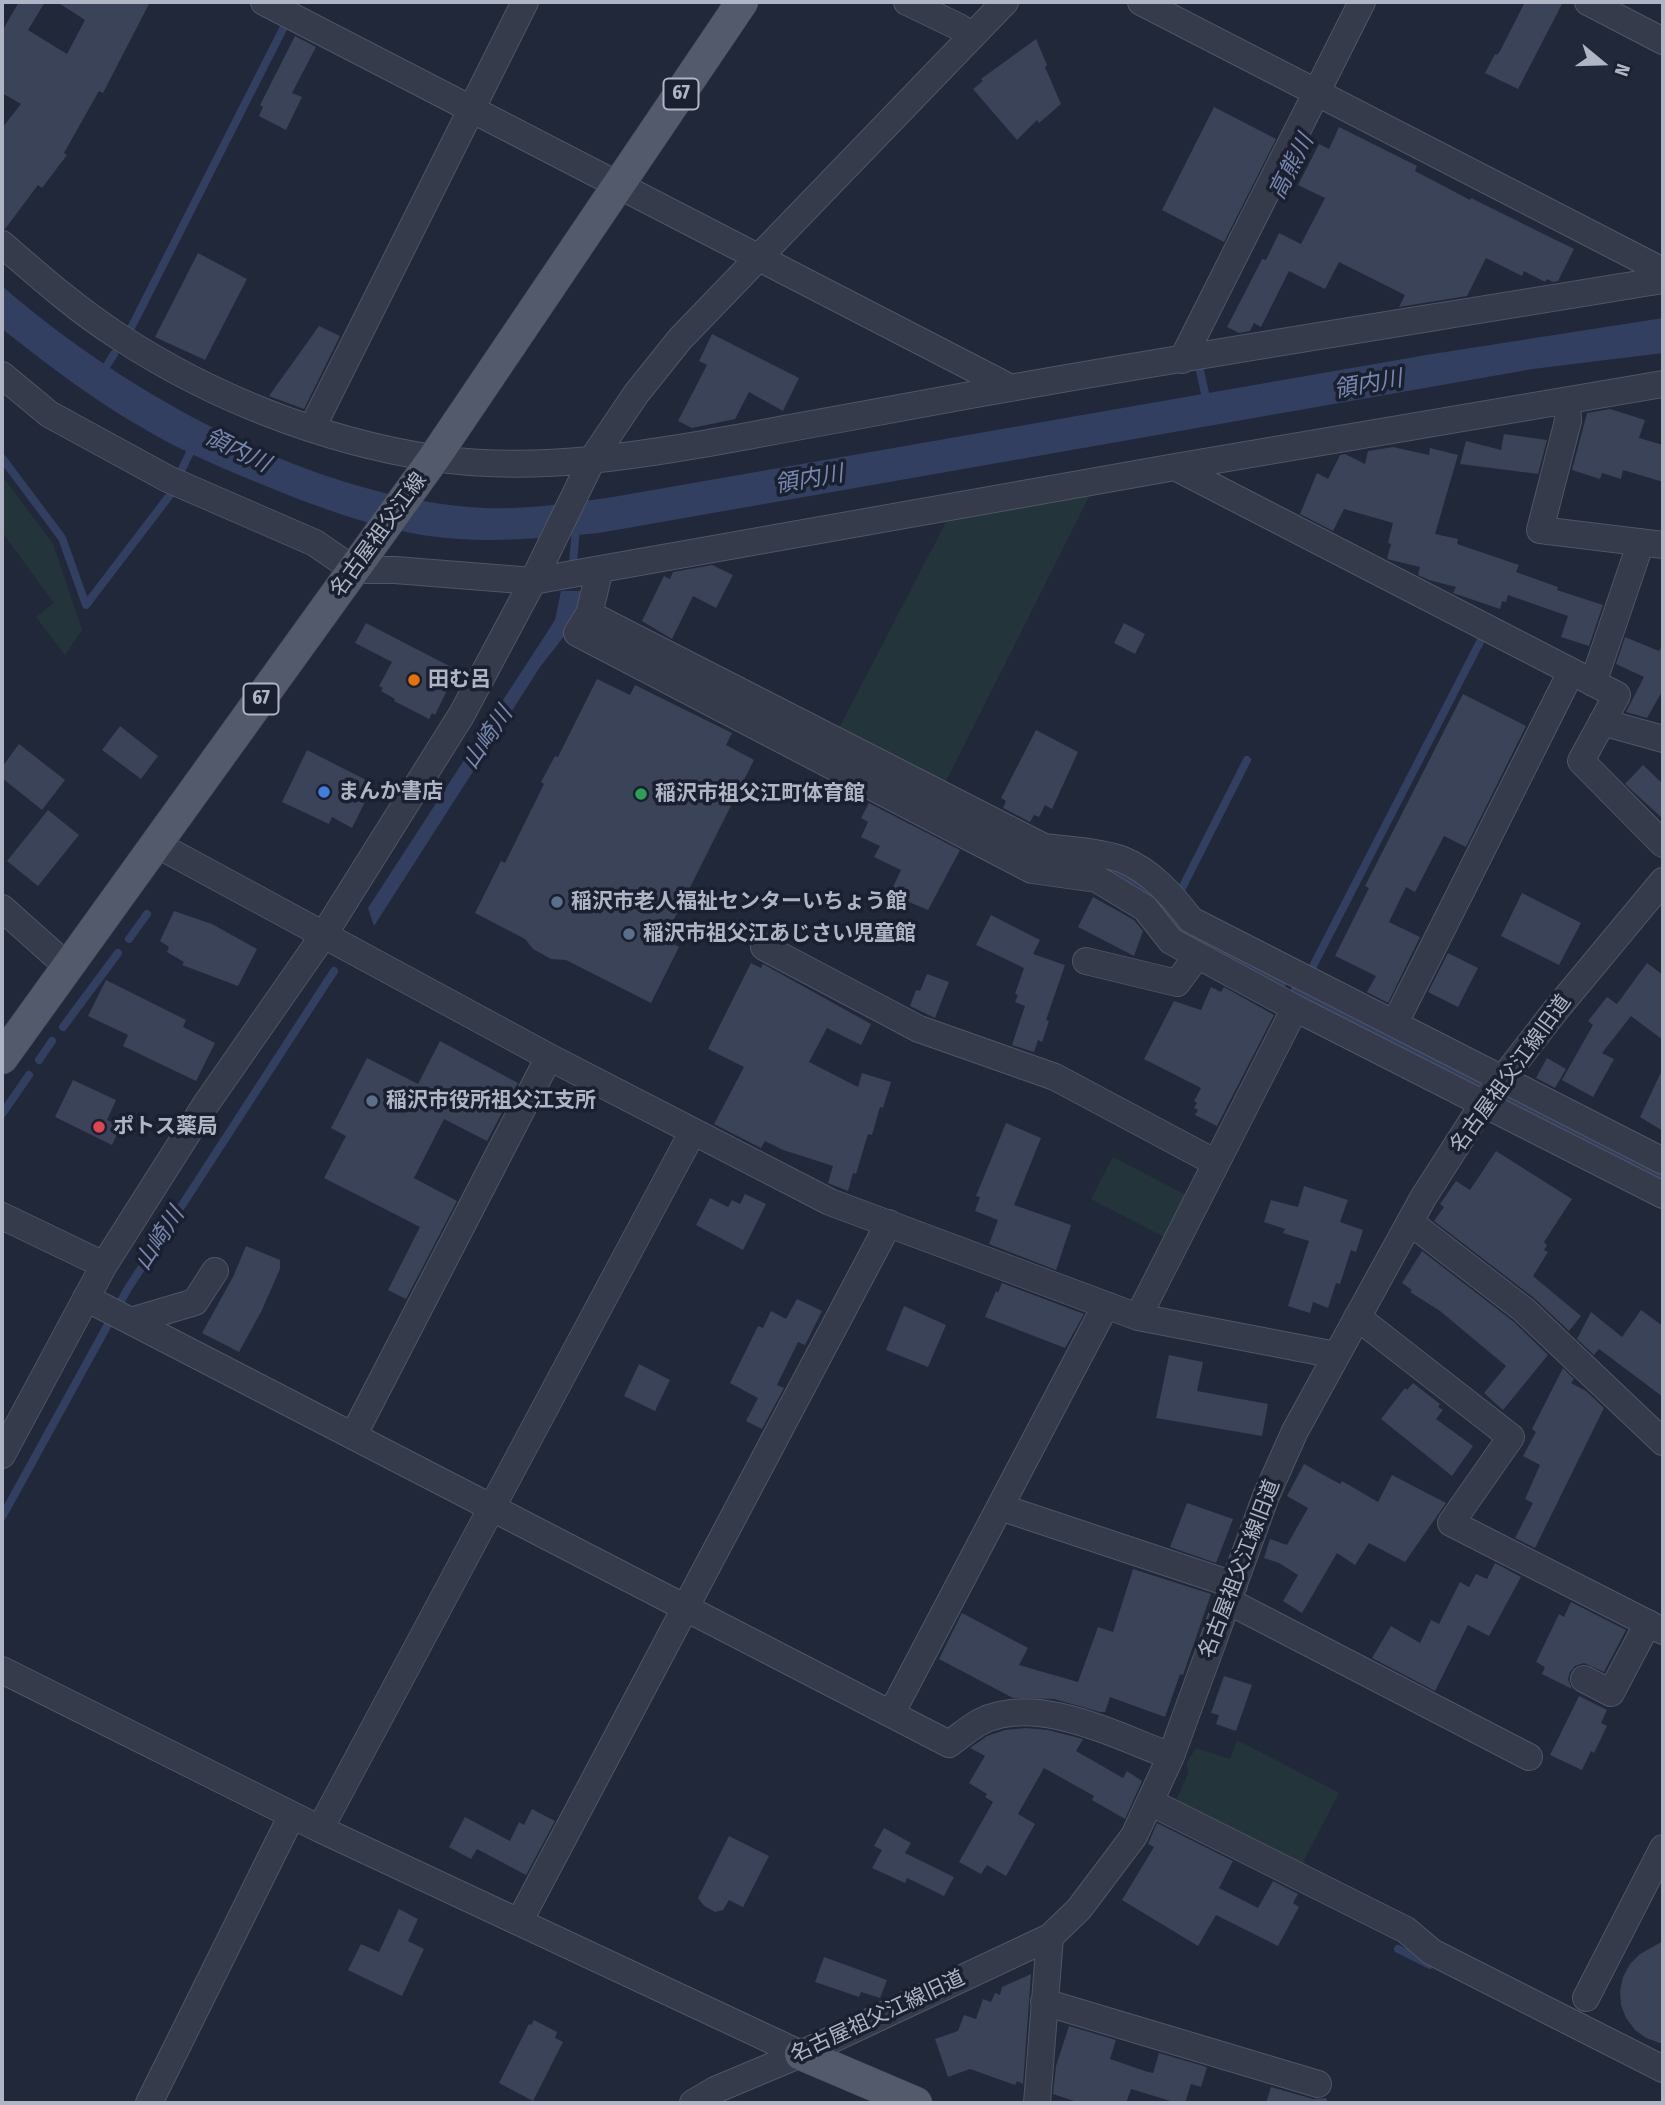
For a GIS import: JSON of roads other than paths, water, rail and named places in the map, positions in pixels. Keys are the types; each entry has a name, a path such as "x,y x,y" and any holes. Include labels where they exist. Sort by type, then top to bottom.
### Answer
{"main road":[{"name":"名古屋祖父江線","path":"2,1058 431,462 742,2"},
{"path":"801,2054 916,2103"}],"street":[{"path":"264,2 1011,388"},
{"path":"312,428 525,2"},
{"path":"907,2 959,27 971,36"},
{"path":"2,1455 110,1310 104,1265 206,1104 323,936 462,714 590,465 636,394 680,339 1005,2"},
{"path":"1141,2 1661,268"},
{"path":"1182,359 1362,2"},
{"path":"1588,2 1663,41"},
{"path":"2,244 60,294 116,335 162,363 234,399 312,428 431,462 523,465 590,465 1182,359 1661,268"},
{"path":"2,375 49,414 168,479 360,562 395,570 536,574 600,569 1663,384"},
{"path":"1395,1023 1652,543 1540,530 1568,421 1567,401"},
{"path":"1175,467 1617,695 1581,761 1663,845"},
{"path":"600,569 589,614 577,633 1032,870 1097,879 1145,908 1171,941 1197,956 1663,1195"},
{"path":"589,614 1044,847 1121,860 1151,877 1173,896 1191,920 1663,1161"},
{"path":"1602,722 1663,739"},
{"path":"156,845 692,1133 830,1202 1138,1317 1336,1355"},
{"name":"名古屋祖父江線旧道","path":"694,2103 727,2095 801,2054 1050,1937 1079,1909 1105,1877 1134,1836 1171,1756 1266,1496 1284,1456 1410,1222 1483,1104 1555,1011 1663,881"},
{"path":"2,908 68,967"},
{"path":"764,947 919,1029 1055,1077 1216,1163"},
{"path":"1086,961 1177,983 1197,956"},
{"path":"1138,1317 1295,1008"},
{"path":"352,1436 549,1057"},
{"path":"320,1829 692,1133"},
{"path":"2,1216 104,1265"},
{"path":"1410,1222 1524,1310 1663,1442"},
{"path":"519,1922 890,1223"},
{"path":"110,1310 195,1301 215,1271"},
{"path":"891,1714 1107,1305"},
{"path":"110,1310 949,1744 980,1723 1003,1714 1033,1711 1064,1717 1171,1756"},
{"path":"1357,1317 1511,1437 1451,1523 1655,1628 1611,1693 1584,1679"},
{"path":"1000,1507 1231,1593 1529,1757"},
{"path":"2,1670 320,1829 801,2054"},
{"path":"1150,1802 1406,1930 1432,1952 1663,2070"},
{"path":"149,2103 292,1815"},
{"path":"1586,1998 1663,1848"},
{"path":"1037,2103 1050,1937"},
{"path":"1044,2002 1318,2084"}],"water":[{"name":"領内川","path":"2,286 52,327 107,366 165,402 227,435 291,463 356,485 421,501 485,508 531,507 607,498 1426,355 1663,318 1663,353 1533,369 599,533 471,540 407,532 341,514 241,476 169,443 87,393 2,329"},
{"path":"561,591 580,591 580,616 540,667 374,926 368,908 555,620"}],"waterway":[{"path":"131,328 285,25"},
{"path":"101,375 114,354"},
{"name":"高熊川","path":"1200,371 1207,402"},
{"name":"領内川","path":"181,471 195,442"},
{"path":"2,458 62,538 86,605 173,491"},
{"name":"山崎川","path":"573,565 576,526"},
{"path":"1310,972 1482,638"},
{"path":"1179,894 1247,760"},
{"path":"1099,868 1129,879 1158,902 1182,931 1283,983"},
{"path":"129,939 147,914"},
{"path":"63,1027 118,953"},
{"name":"山崎川","path":"2,1517 127,1290 334,971"},
{"path":"1295,989 1476,1084"},
{"path":"39,1060 52,1041"},
{"path":"2,1114 29,1075"},
{"path":"1508,1100 1663,1179"},
{"path":"1398,1949 1430,1965"}],"place":[{"name":"田む呂","path":"414,680"},
{"name":"まんか書店","path":"324,792"},
{"name":"稲沢市祖父江町体育館","path":"641,794"},
{"name":"稲沢市老人福祉センターいちょう館","path":"557,902"},
{"name":"稲沢市祖父江あじさい児童館","path":"629,934"},
{"name":"稲沢市役所祖父江支所","path":"372,1101"},
{"name":"ポトス薬局","path":"99,1127"}]}
